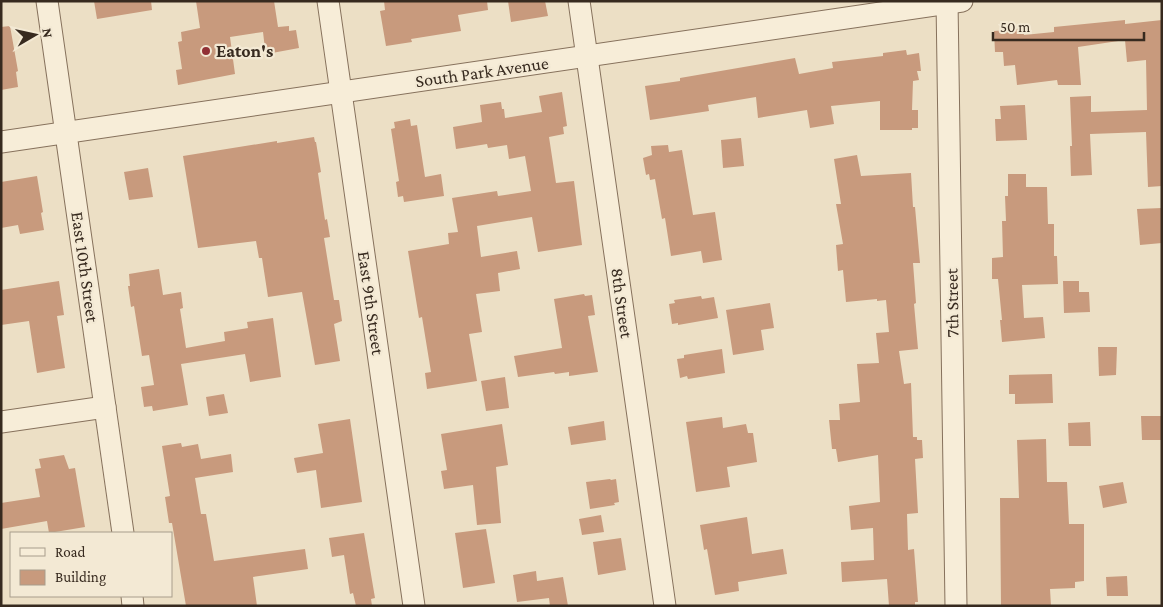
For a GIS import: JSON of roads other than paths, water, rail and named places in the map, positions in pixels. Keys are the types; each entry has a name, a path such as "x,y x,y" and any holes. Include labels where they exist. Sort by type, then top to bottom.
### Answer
{"street":[{"name":"East 10th Street","path":"47,1 123,532"},
{"name":"East 9th Street","path":"328,1 414,606"},
{"name":"8th Street","path":"579,1 665,606"},
{"name":"South Park Avenue","path":"1,142 952,2"},
{"name":"7th Street","path":"952,2 956,606"},
{"path":"1,422 105,407"}],"place":[{"name":"Eaton's","path":"206,51"}]}
